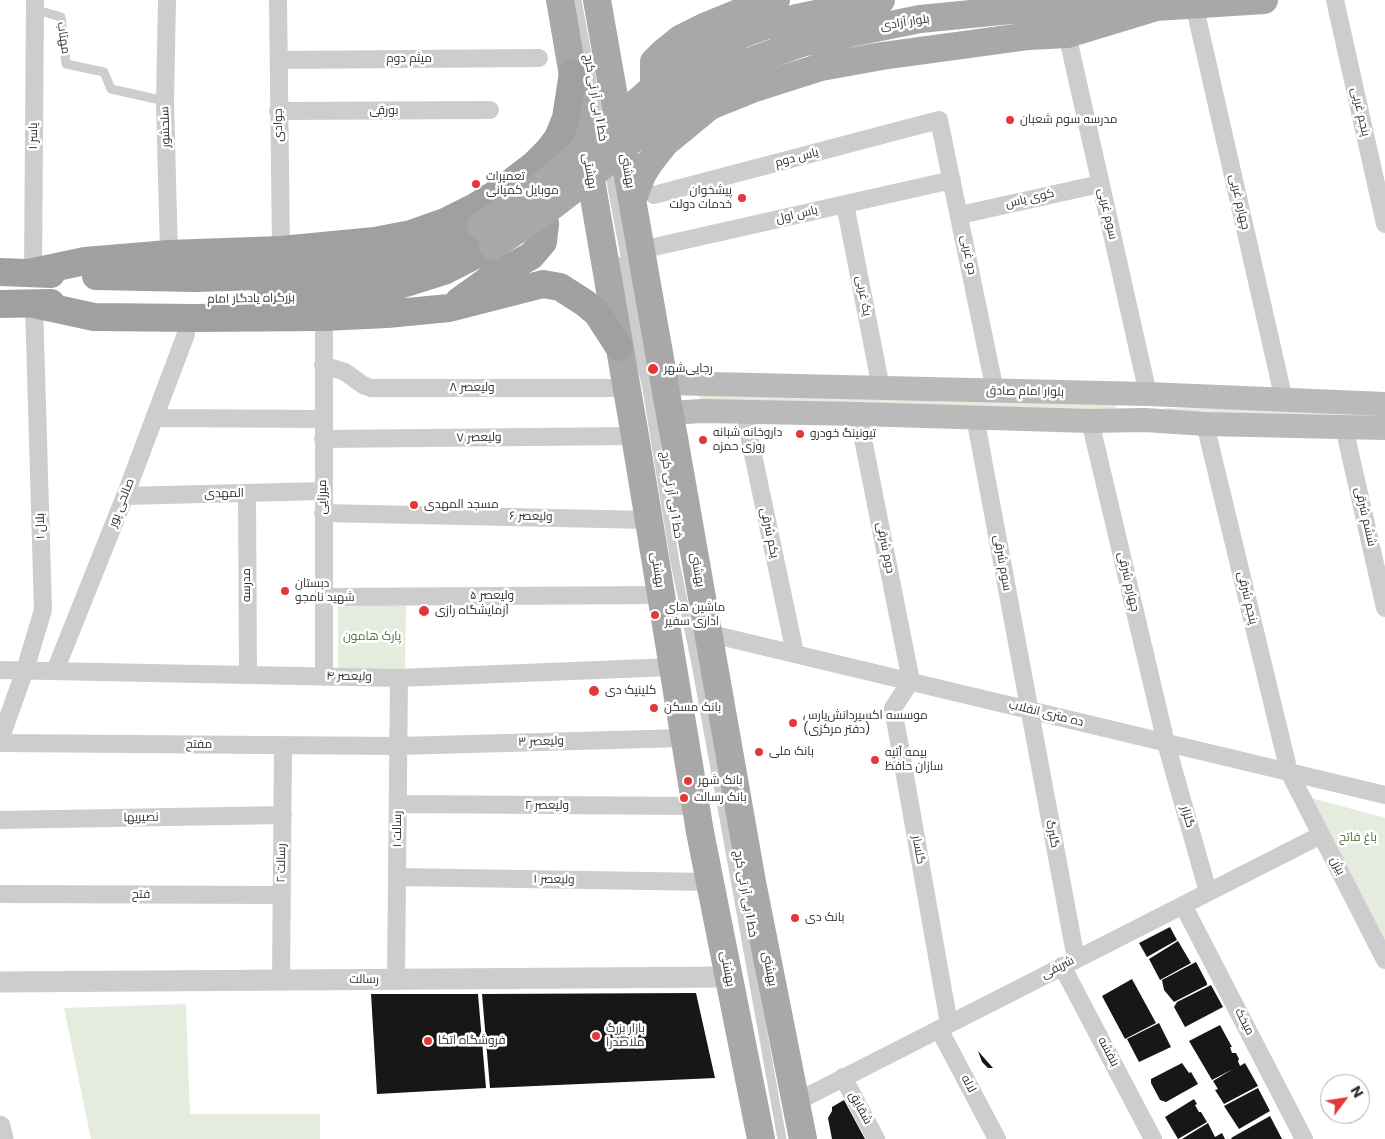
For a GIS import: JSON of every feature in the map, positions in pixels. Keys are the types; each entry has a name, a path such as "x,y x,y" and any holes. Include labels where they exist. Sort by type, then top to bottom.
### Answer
{"highway":[{"path":"33,272 85,262 169,254 281,250 375,241 411,234 445,222 475,207 500,191 535,164 558,138 566,118 573,73"},
{"path":"449,308 491,278 531,256 543,242 545,224 533,200 512,191 500,191"},
{"name":"بزرگراه یادگار امام","path":"0,272 194,278 297,276 362,270 381,266 434,248 487,236"},
{"name":"بزرگراه یادگار امام","path":"0,304 301,298 368,293 388,289 444,271 487,236"},
{"path":"34,304 94,317 324,317 388,314 449,308 543,284 560,287 579,298 597,313 619,347"}],"main road":[{"name":"بهشتی","path":"560,0 635,436 684,738 760,1139"},
{"name":"بهشتى","path":"597,0 643,198 641,250 666,383 707,633 752,882 803,1139"},
{"path":"705,54 742,18 753,0"},
{"path":"710,106 678,107 661,94 654,80 654,62 680,39 748,9 776,0"},
{"path":"487,236 548,210 586,180 666,110 700,86 735,67 766,54 799,31 881,0"},
{"path":"643,198 642,175 665,143 710,106 752,88 821,67 882,56 1029,36 1067,34 1156,7 1264,0"},
{"name":"بلوار آزادی","path":"799,31 1011,10 1156,7"},
{"path":"487,236 536,190 651,90 705,54 742,34 762,27 799,31"},
{"path":"696,382 691,388 690,398 693,406 702,411"},
{"name":"بلوار امام صادق","path":"666,383 696,382 1148,394 1385,404"},
{"path":"1145,420 1148,394"},
{"path":"670,413 702,411 1090,421 1145,420 1205,424 1385,428"}],"street":[{"name":"سلحشور","path":"167,0 165,101 169,254"},
{"name":"جوادی","path":"278,0 281,250"},
{"name":"پنجم غربی","path":"1335,0 1385,224"},
{"name":"چهارم غربی","path":"1194,4 1284,400"},
{"name":"یاسر ۱","path":"33,272 35,5"},
{"name":"سوم غربی","path":"1067,34 1148,394"},
{"name":"میثم دوم","path":"279,60 539,58"},
{"name":"بورقی","path":"278,111 490,110"},
{"name":"یاس دوم","path":"643,198 939,120"},
{"name":"دو غربی","path":"939,120 995,391"},
{"name":"یاس اول","path":"641,250 952,180"},
{"name":"کوی یاس","path":"960,215 1100,184"},
{"name":"یک غربی","path":"845,204 881,388"},
{"name":"بلال ۱","path":"0,742 26,670 43,610 34,304"},
{"name":"میرزایی","path":"324,317 324,677"},
{"name":"صالحی پور","path":"55,671 125,496 186,334"},
{"name":"ولیعصر ۸","path":"323,365 344,372 371,388 626,388"},
{"name":"یکم شرقی","path":"744,412 795,653"},
{"name":"دوم شرقی","path":"858,414 911,682"},
{"name":"سوم شرقی","path":"975,417 1029,710"},
{"path":"154,418 324,419"},
{"name":"چهارم شرقی","path":"1090,421 1166,743"},
{"name":"پنجم شرقی","path":"1205,424 1289,772"},
{"name":"ششم شرقی","path":"1344,426 1385,608"},
{"name":"ولیعصر ۷","path":"323,439 635,436"},
{"name":"المهدی","path":"125,496 323,491"},
{"name":"مدرسه","path":"247,494 248,675"},
{"name":"ولیعصر ۶","path":"323,513 649,520"},
{"name":"ولیعصر ۵","path":"323,597 661,595"},
{"name":"ده متری انقلاب","path":"707,633 1385,796"},
{"name":"ولیعصر ۴","path":"0,670 399,678 672,667"},
{"name":"رسالت ۱","path":"396,979 399,678"},
{"name":"گلسار","path":"911,682 893,708 944,1026"},
{"name":"گلبرگ","path":"1029,710 1069,963"},
{"name":"ولیعصر ۳","path":"399,746 684,738"},
{"name":"مفتح","path":"0,742 399,746"},
{"name":"گلزار","path":"1166,743 1208,892"},
{"name":"رسالت ۲","path":"281,980 283,746"},
{"name":"بیژن","path":"1289,772 1385,960"},
{"name":"ولیعصر ۲","path":"398,804 696,806"},
{"name":"نصیریها","path":"0,820 282,815"},
{"name":"شریفی","path":"796,1102 1321,835"},
{"name":"ولیعصر ۱","path":"398,877 711,882"},
{"name":"فتح","path":"0,894 282,895"},
{"name":"میخک","path":"1183,905 1304,1139"},
{"name":"بنفشه","path":"1069,963 1153,1139"},
{"name":"رسالت","path":"0,982 729,977"},
{"name":"لاله","path":"944,1026 997,1139"},
{"name":"شقایق","path":"843,1077 876,1139"},
{"path":"0,1126 2,1139"}],"lane":[{"name":"خط 1 بی آر تی کرج","path":"571,0 606,201 647,389 675,562 698,673 782,1139"},
{"name":"خط 1 بی آر تی کرج","path":"577,0 637,320 655,394 682,566 704,669 789,1139"},
{"name":"مهتاب","path":"35,5 61,17 66,64 104,72 111,89 165,101"}],"green space":[{"path":"697,395 1116,402 1117,406 1114,410 704,402"},
{"path":"1165,408 1385,411 1385,419 1167,414"},
{"name":"پارک هامون","path":"338,603 406,605 405,669 338,669"},
{"name":"باغ فاتح","path":"1308,797 1385,818 1385,954"},
{"path":"186,1004 190,1114 320,1114 320,1139 91,1139 64,1008"}],"building":[{"path":"1170,927 1177,940 1147,957 1139,943"},
{"path":"1178,941 1191,963 1160,980 1149,959"},
{"path":"1196,962 1207,985 1174,1002 1164,990 1162,980"},
{"path":"1132,979 1156,1023 1125,1039 1102,996"},
{"path":"1211,985 1223,1007 1185,1027 1174,1007 1177,1002"},
{"name":"بازار بزرگ ملاصدرا","path":"696,993 715,1078 490,1088 482,994"},
{"name":"فروشگاه اتکا","path":"371,994 478,994 486,1088 377,1094"},
{"path":"1159,1023 1171,1047 1139,1062 1127,1039"},
{"path":"1220,1025 1232,1047 1230,1047 1232,1053 1236,1053 1239,1059 1240,1066 1245,1063 1258,1086 1224,1104 1215,1090 1218,1089 1213,1081 1233,1069 1212,1080 1189,1041"},
{"path":"978,1051 993,1068 988,1068 982,1062"},
{"path":"1182,1063 1189,1073 1191,1072 1198,1084 1166,1102 1160,1100 1151,1083 1151,1079"},
{"path":"1258,1088 1270,1111 1239,1129 1224,1106"},
{"path":"1194,1099 1197,1104 1195,1105 1207,1122 1178,1139 1165,1117"},
{"path":"844,1100 865,1139 832,1139 828,1118 832,1107"},
{"path":"1270,1116 1282,1139 1231,1138"},
{"path":"1208,1123 1215,1137 1222,1133 1225,1139 1182,1139"}],"place":[{"name":"مدرسه سوم شعبان","path":"1010,120"},
{"name":"تعمیرات موبایل کمپانی","path":"476,184"},
{"name":"پیشخوان خدمات دولت","path":"742,198"},
{"name":"رجایی‌شهر","path":"653,369"},
{"name":"تیونینگ خودرو","path":"800,434"},
{"name":"داروخانه شبانه روزی حمزه","path":"703,440"},
{"name":"مسجد المهدی","path":"414,505"},
{"name":"دبستان شهید نامجو","path":"285,591"},
{"name":"آزمایشگاه رازی","path":"424,611"},
{"name":"ماشین های اداری سفیر","path":"655,615"},
{"name":"کلینیک دی","path":"594,691"},
{"name":"بانک مسکن","path":"654,708"},
{"name":"موسسه اکسیردانش‌پارس (دفتر مرکزی)","path":"793,723"},
{"name":"بانک ملی","path":"759,752"},
{"name":"بیمه آتیه سازان حافظ","path":"875,760"},
{"name":"بانک شهر","path":"688,781"},
{"name":"بانک رسالت","path":"684,798"},
{"name":"بانک دی","path":"795,918"},
{"name":"بازار بزرگ ملاصدرا","path":"596,1036"},
{"name":"فروشگاه اتکا","path":"428,1041"}]}
